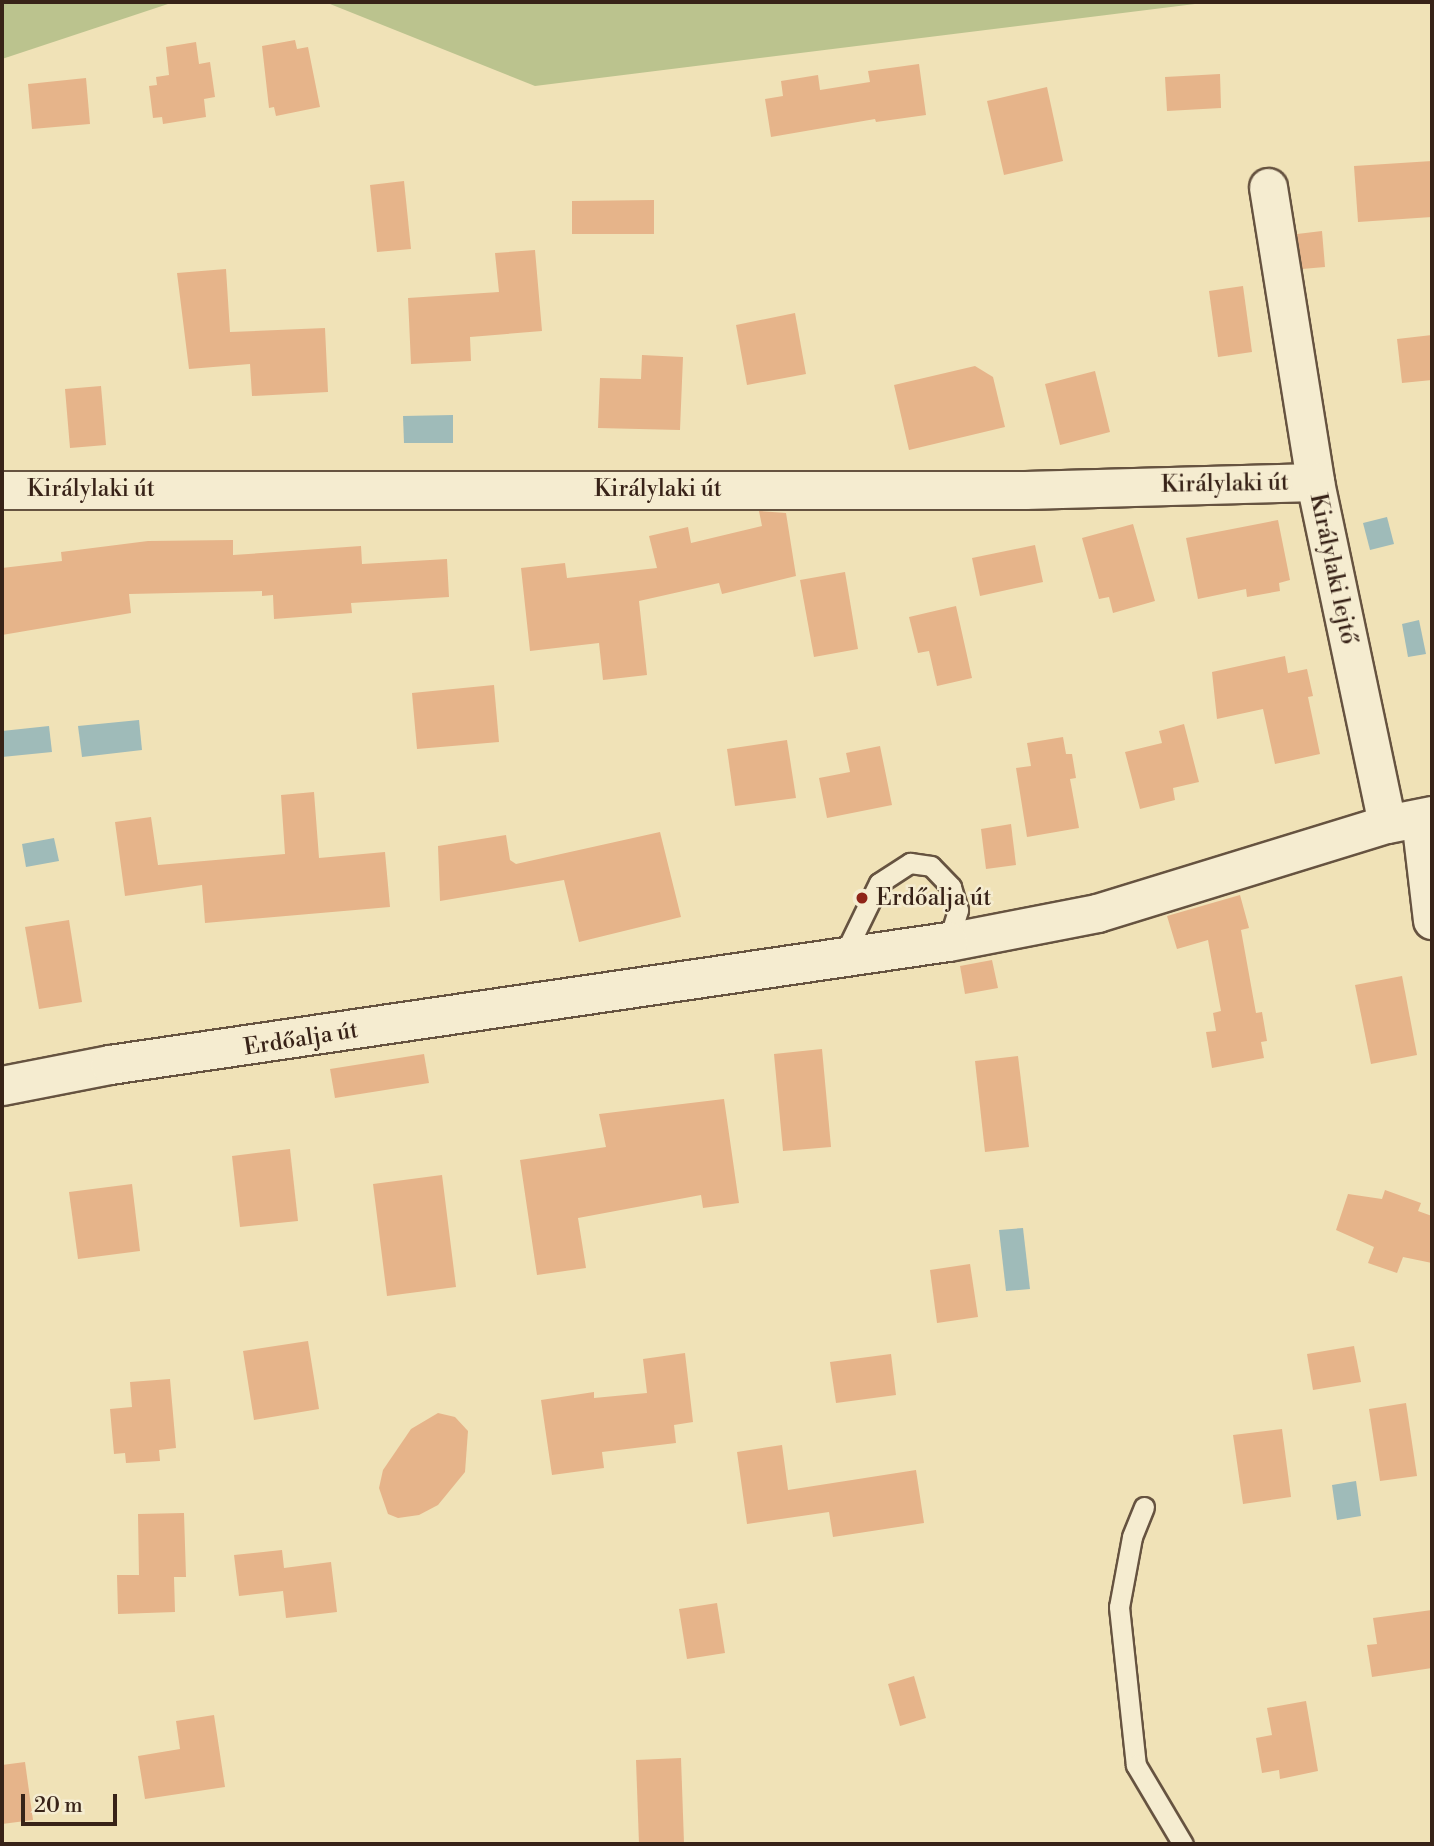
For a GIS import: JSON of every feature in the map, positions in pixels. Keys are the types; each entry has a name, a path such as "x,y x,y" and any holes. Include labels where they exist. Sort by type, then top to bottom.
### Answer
{"street":[{"name":"Királylaki lejtő","path":"1268,187 1315,482 1413,819"},
{"name":"Királylaki út","path":"2,490 1025,489 1315,482"},
{"path":"1413,819 1432,919"},
{"name":"Erdőalja út","path":"2,1086 110,1065 948,942 1097,913 1413,819"}],"lane":[{"path":"844,957 879,883 910,863 932,866 951,887 958,910 948,942"},
{"path":"1144,1507 1132,1537 1119,1607 1136,1765 1183,1844"}],"green space":[{"path":"2,2 174,2 2,59"},
{"path":"325,2 1211,2 535,86"}],"water":[{"path":"453,415 453,443 404,443 403,416"},
{"path":"1387,517 1394,544 1370,550 1363,523"},
{"path":"1419,620 1426,654 1408,657 1402,624"},
{"path":"139,720 142,750 82,757 78,726"},
{"path":"49,726 52,752 2,757 2,731"},
{"path":"54,838 59,861 26,867 22,844"},
{"path":"1023,1228 1030,1289 1006,1291 999,1230"},
{"path":"1356,1481 1361,1516 1337,1520 1332,1485"}],"building":[{"path":"295,40 297,49 308,47 320,107 276,116 274,107 269,108 262,46"},
{"path":"196,42 199,64 210,62 215,97 204,99 206,117 163,124 162,117 153,118 149,86 157,85 156,77 169,75 166,47"},
{"path":"919,64 926,115 876,122 875,119 771,137 765,99 783,96 781,81 818,75 820,90 870,82 868,71"},
{"path":"1220,74 1221,108 1167,111 1165,77"},
{"path":"86,78 90,124 32,129 28,84"},
{"path":"1047,87 1063,161 1004,175 987,101"},
{"path":"1432,161 1432,217 1358,222 1354,166"},
{"path":"404,181 411,249 377,252 370,185"},
{"path":"654,200 654,234 572,234 572,201"},
{"path":"1322,231 1325,267 1302,269 1297,234"},
{"path":"535,250 542,331 470,337 471,361 411,364 408,298 499,292 495,253"},
{"path":"226,269 230,332 325,328 328,392 252,396 250,364 189,369 177,273"},
{"path":"1243,286 1252,352 1218,357 1209,291"},
{"path":"795,313 806,374 747,385 736,325"},
{"path":"1432,335 1432,380 1402,383 1397,339"},
{"path":"642,355 683,357 680,430 598,428 600,378 641,379"},
{"path":"975,366 993,377 1005,427 909,450 894,385"},
{"path":"1095,371 1110,432 1060,445 1045,384"},
{"path":"101,386 106,445 70,448 65,389"},
{"path":"759,511 786,513 796,576 722,594 719,583 639,601 647,675 603,680 599,643 530,651 521,568 565,563 567,578 657,568 649,536 688,527 691,543 762,526"},
{"path":"1278,520 1290,580 1279,583 1280,591 1247,597 1246,589 1198,599 1186,538"},
{"path":"1133,524 1155,601 1113,613 1109,597 1099,599 1082,538"},
{"path":"233,540 233,555 361,546 362,564 447,559 449,597 351,603 352,613 274,619 273,595 262,596 262,591 129,594 131,613 2,635 2,568 62,561 61,552 148,541"},
{"path":"1035,545 1043,582 980,596 972,558"},
{"path":"845,572 858,649 814,657 800,580"},
{"path":"956,606 972,678 937,686 929,651 918,653 909,617"},
{"path":"1285,656 1288,673 1307,669 1313,696 1308,697 1320,754 1275,764 1263,709 1217,719 1212,672"},
{"path":"494,685 499,742 417,749 412,693"},
{"path":"1184,724 1199,782 1173,788 1175,800 1140,809 1125,752 1162,743 1159,731"},
{"path":"1063,737 1066,754 1072,754 1076,778 1070,779 1079,828 1027,837 1016,768 1031,766 1027,743"},
{"path":"787,740 796,798 735,806 727,749"},
{"path":"880,746 892,805 827,818 819,778 850,772 846,753"},
{"path":"314,792 319,858 385,852 390,907 205,923 202,885 125,896 115,822 151,817 158,865 285,854 281,795"},
{"path":"1011,824 1016,865 986,869 981,829"},
{"path":"660,832 681,917 579,942 564,880 440,901 438,846 506,835 510,860 516,864"},
{"path":"1240,895 1249,928 1241,930 1256,1013 1262,1012 1267,1041 1261,1042 1264,1058 1212,1068 1206,1032 1216,1031 1213,1013 1221,1011 1208,940 1177,949 1167,916"},
{"path":"69,920 82,1002 39,1009 25,927"},
{"path":"992,960 998,988 965,994 960,966"},
{"path":"1402,976 1417,1055 1371,1064 1355,985"},
{"path":"822,1049 831,1147 783,1151 774,1054"},
{"path":"424,1054 429,1083 335,1098 330,1069"},
{"path":"1018,1056 1029,1147 985,1152 975,1061"},
{"path":"724,1099 739,1203 703,1208 701,1195 578,1218 586,1268 537,1275 520,1160 606,1147 599,1114"},
{"path":"290,1149 298,1221 240,1227 232,1156"},
{"path":"442,1175 456,1287 387,1296 373,1184"},
{"path":"132,1184 140,1251 78,1259 69,1192"},
{"path":"1385,1190 1421,1203 1418,1211 1432,1216 1432,1263 1403,1257 1397,1273 1368,1263 1374,1247 1336,1230 1348,1194 1382,1199"},
{"path":"970,1264 978,1317 937,1323 930,1270"},
{"path":"308,1341 319,1409 254,1420 243,1351"},
{"path":"1354,1346 1361,1382 1313,1390 1307,1354"},
{"path":"685,1353 693,1422 674,1425 676,1443 602,1452 604,1468 552,1475 541,1400 594,1392 594,1398 647,1393 643,1359"},
{"path":"891,1354 896,1395 836,1403 830,1362"},
{"path":"170,1379 176,1448 159,1450 160,1461 126,1463 125,1453 114,1454 110,1409 132,1407 130,1382"},
{"path":"1406,1403 1417,1476 1380,1481 1369,1409"},
{"path":"438,1413 455,1417 468,1431 465,1472 438,1505 419,1515 398,1518 388,1514 379,1488 383,1470 411,1429"},
{"path":"1282,1429 1291,1497 1243,1504 1233,1435"},
{"path":"782,1445 788,1490 916,1470 924,1523 833,1537 829,1512 747,1524 737,1452"},
{"path":"184,1513 186,1577 174,1577 175,1612 118,1614 117,1575 139,1575 138,1514"},
{"path":"282,1550 284,1568 331,1562 337,1612 286,1618 283,1591 239,1596 234,1555"},
{"path":"717,1603 725,1653 687,1659 679,1609"},
{"path":"1432,1610 1432,1668 1372,1677 1367,1645 1377,1644 1373,1618"},
{"path":"914,1676 926,1718 900,1726 888,1684"},
{"path":"1306,1701 1318,1771 1280,1779 1279,1770 1262,1773 1256,1738 1272,1735 1267,1708"},
{"path":"214,1715 225,1787 145,1799 138,1756 180,1749 176,1721"},
{"path":"681,1758 684,1843 639,1844 636,1760"},
{"path":"25,1762 33,1820 2,1824 2,1765"}],"place":[{"name":"Erdőalja út","path":"862,898"}]}
